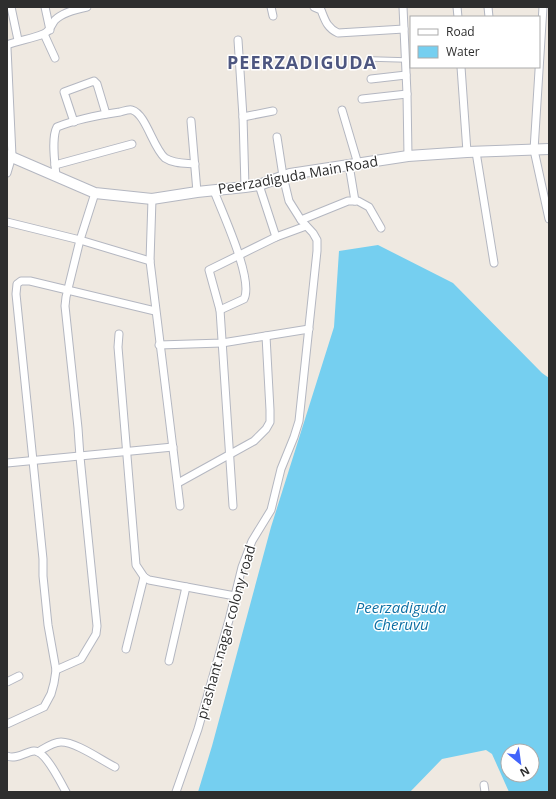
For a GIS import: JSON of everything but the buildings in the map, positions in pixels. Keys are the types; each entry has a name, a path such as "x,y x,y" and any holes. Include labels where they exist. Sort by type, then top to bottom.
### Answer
{"street":[{"path":"11,7 18,40"},
{"path":"45,7 47,32 55,58"},
{"path":"7,45 18,40 47,32 55,20 61,16 87,7"},
{"path":"271,7 273,16"},
{"path":"314,7 321,10 327,25 338,33 404,29"},
{"path":"403,7 406,60 408,156"},
{"path":"540,65 543,7"},
{"path":"238,40 243,117 245,187"},
{"path":"7,48 9,155 7,173"},
{"path":"461,68 471,152 494,264"},
{"path":"540,68 534,150 549,219"},
{"path":"371,79 406,75"},
{"path":"74,122 64,92 94,81 97,84 106,114"},
{"path":"362,99 407,94"},
{"path":"56,176 54,132 57,127 106,114 128,110 134,111 145,124 159,150 165,157 176,163 195,164"},
{"path":"342,110 353,164 355,201"},
{"path":"243,117 273,111"},
{"path":"191,121 197,192"},
{"name":"prashant nagar colony road","path":"176,792 198,729 242,567 252,541 271,510 281,469 300,421 317,240 313,232 301,220 289,201 283,176 277,137"},
{"path":"55,165 132,144"},
{"name":"Peerzadiguda Main Road","path":"9,155 95,193 152,199 259,185 283,176 408,156 549,149"},
{"path":"259,185 276,237"},
{"path":"214,191 239,256 246,289 246,296 244,300 220,310"},
{"path":"56,670 80,659 96,634 97,626 65,306 80,240 95,193"},
{"path":"152,199 150,261 180,506"},
{"path":"301,220 348,201 358,201 369,207 381,228"},
{"path":"7,222 80,240 150,261"},
{"path":"233,506 220,310 208,270 276,237 306,226"},
{"path":"7,724 44,707 51,694 56,670 48,625 43,576 43,559 16,302 16,287 18,282 30,281 156,311"},
{"path":"160,345 222,343 309,329"},
{"path":"119,334 118,347 136,565 144,577 150,580 235,596"},
{"path":"178,483 254,441 266,429 270,422 266,336"},
{"path":"7,463 32,459 80,457 173,447"},
{"path":"126,649 144,577"},
{"path":"169,661 186,587"},
{"path":"7,682 18,676"},
{"path":"7,756 11,757 34,751 38,752 53,744 62,742 82,749 115,767"},
{"path":"38,752 45,758 66,792"}],"lane":[{"path":"372,59 406,60"}],"water":[{"name":"Peerzadiguda Cheruvu","path":"378,245 453,283 542,373 549,378 549,792 509,792 505,783 540,783 540,743 500,743 500,772 492,754 486,750 442,759 410,792 198,792 212,746 271,527 334,327 339,251"}],"district":[{"name":"PEERZADIGUDA","path":"302,63"}]}
